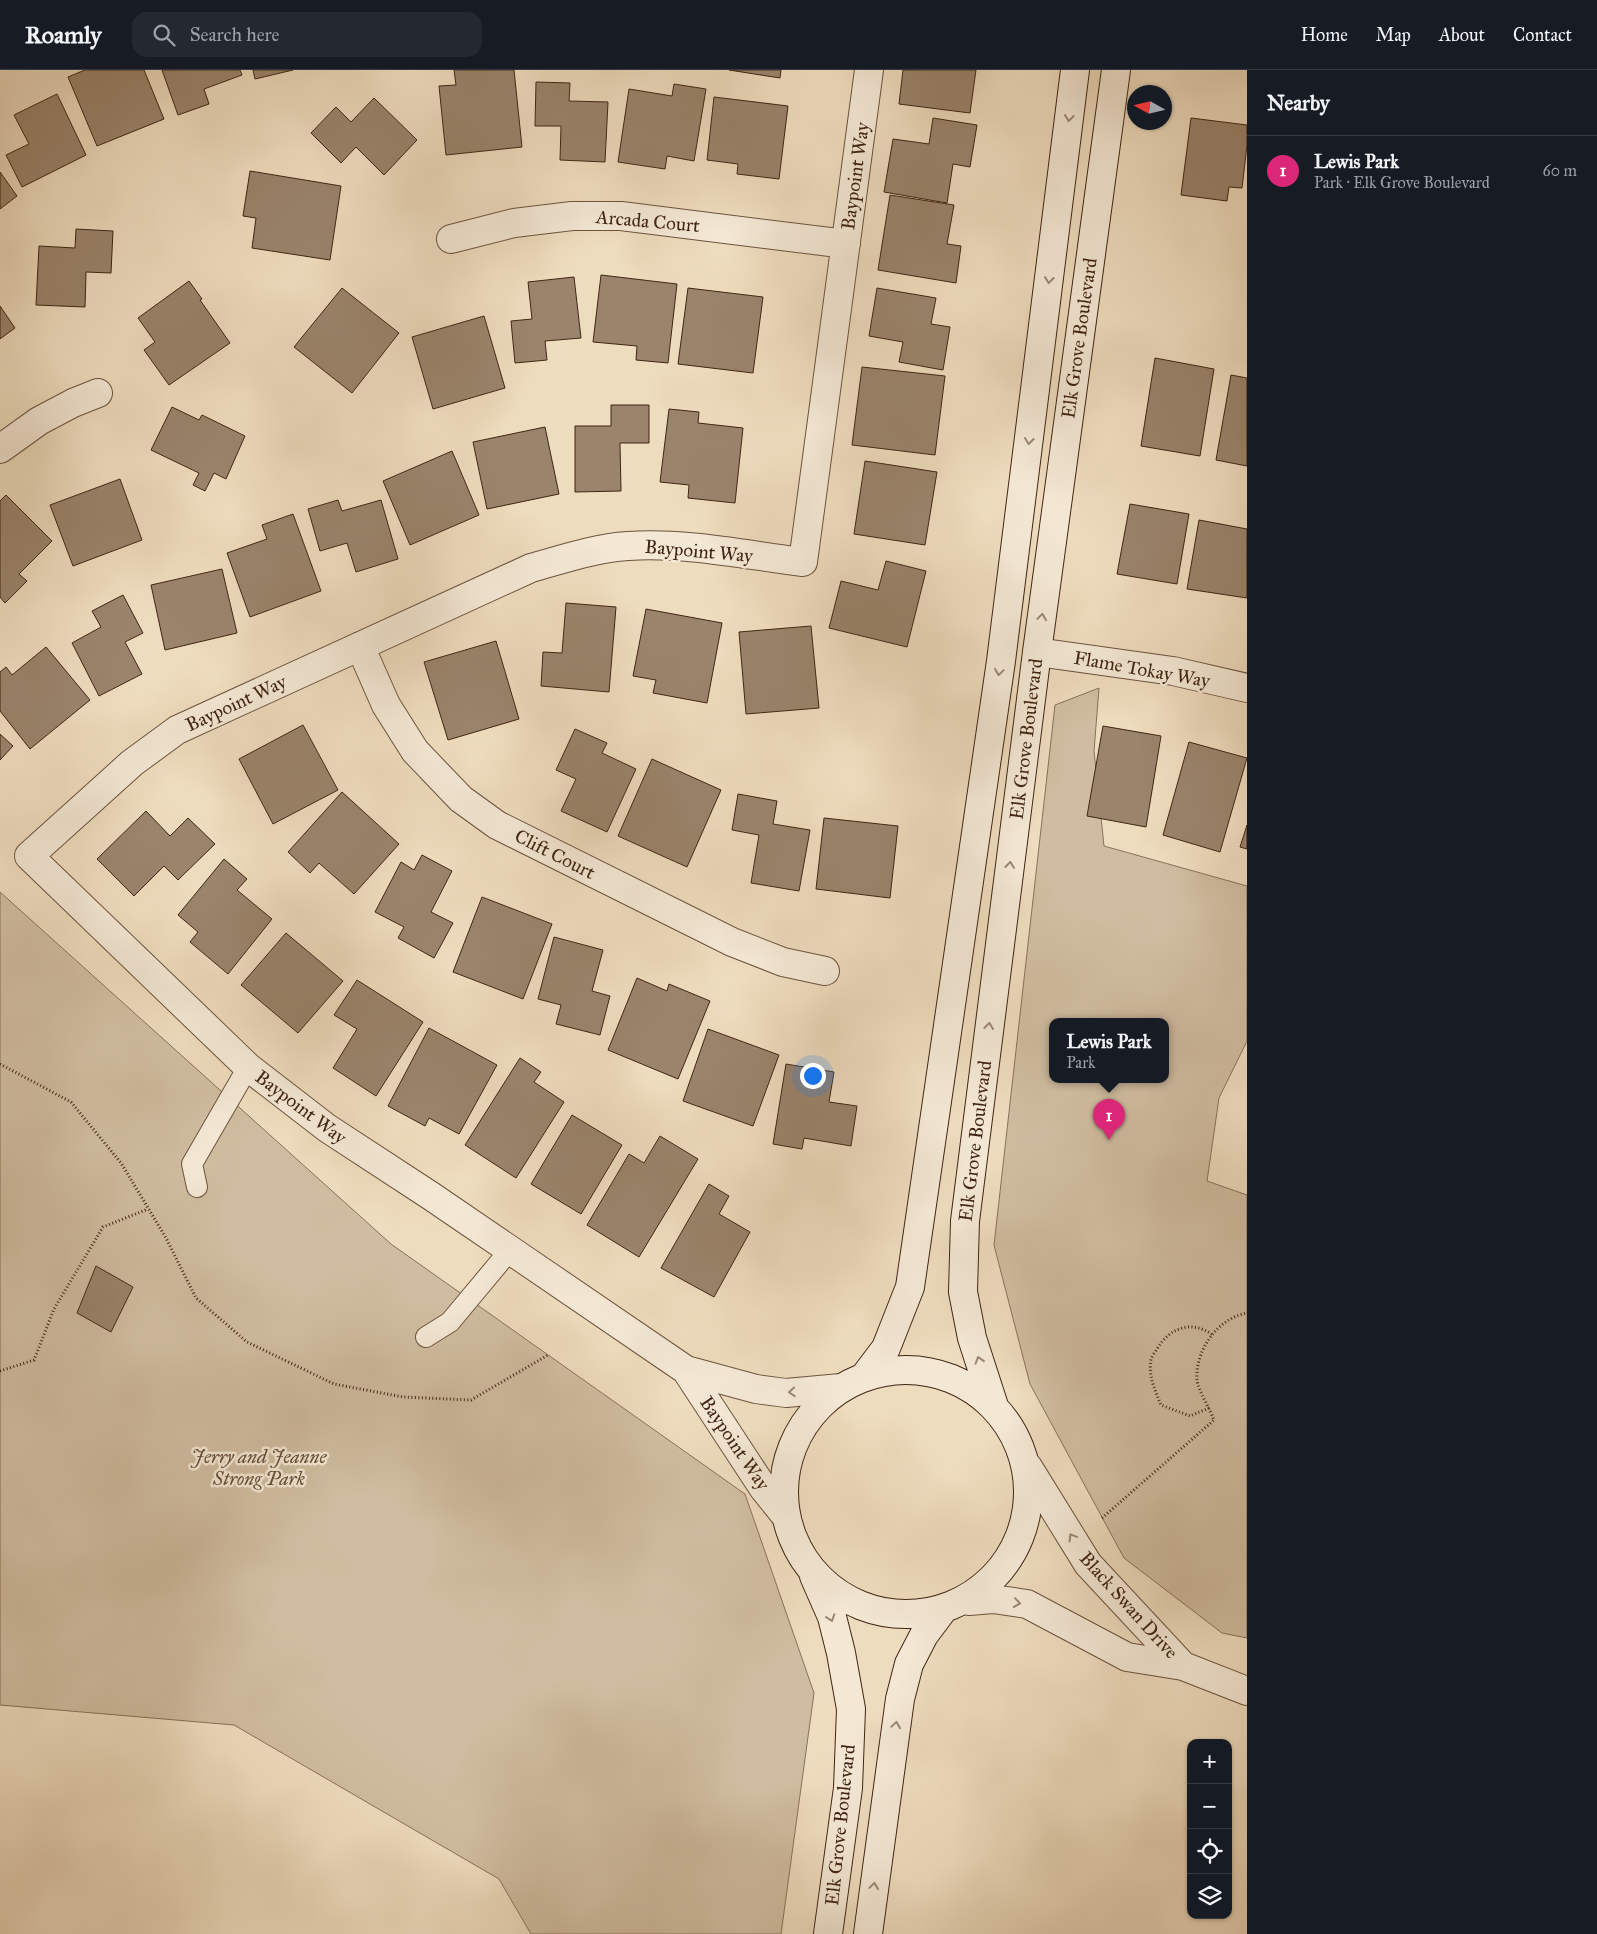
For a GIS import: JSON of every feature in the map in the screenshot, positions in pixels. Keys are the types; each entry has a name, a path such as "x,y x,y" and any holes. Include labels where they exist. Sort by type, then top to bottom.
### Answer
{"street":[{"name":"Baypoint Way","path":"852,1382 786,1393 756,1389 686,1370 431,1196 327,1128 248,1067 29,856 132,763 178,730 531,568 584,552 627,546 671,545 803,562 869,70"},
{"name":"Elk Grove Boulevard","path":"852,1382 886,1348 910,1287 1001,661 1075,70"},
{"name":"Elk Grove Boulevard","path":"994,1406 972,1338 963,1292 964,1221 1037,652 1116,70"},
{"name":"Arcada Court","path":"451,239 514,223 572,216 621,216 846,244"},
{"path":"0,448 38,421 73,403 98,393"},
{"name":"Clift Court","path":"360,646 386,705 416,751 462,799 497,825 732,942 783,962 825,971"},
{"name":"Flame Tokay Way","path":"1037,652 1173,671 1247,688"},
{"path":"920,1369 958,1380 994,1406 1015,1434 1028,1467 1025,1513 1010,1553 989,1582 968,1601 942,1611 907,1616 885,1614 845,1599 813,1573 800,1554 785,1515 782,1481 792,1443 816,1408 852,1382 888,1370 920,1369"},
{"name":"Baypoint Way","path":"686,1370 764,1489 785,1515"},
{"name":"Black Swan Drive","path":"1028,1467 1088,1564 1183,1666"},
{"name":"Elk Grove Boulevard","path":"813,1573 832,1617 841,1653 851,1709 848,1788 828,1934"},
{"name":"Black Swan Drive","path":"968,1601 993,1600 1027,1604 1127,1658 1183,1666 1247,1692"},
{"path":"868,1934 900,1699 909,1664 924,1635 942,1611"}],"lane":[{"path":"197,1187 192,1164 248,1067"},
{"path":"426,1337 450,1322 510,1250"}],"path":[{"path":"0,1064 71,1102 121,1163 166,1238 196,1298 247,1342 334,1384 403,1397 472,1400 548,1355"},
{"path":"0,1371 34,1360 54,1309 103,1227 148,1209"},
{"path":"1102,1518 1214,1420 1197,1381 1201,1350 1221,1325 1247,1313"},
{"path":"1209,1408 1190,1416 1161,1405 1152,1382 1152,1358 1163,1338 1182,1327 1204,1328 1213,1335"}],"green space":[{"path":"1099,688 1094,751 1104,846 1247,886 1247,1041 1219,1098 1207,1181 1247,1195 1247,1638 1222,1633 1124,1558 1030,1384 994,1245 1055,705"},
{"name":"Jerry and Jeanne Strong Park","path":"0,892 391,1244 745,1494 814,1693 781,1934 531,1934 499,1879 234,1725 0,1705"}],"building":[{"path":"85,70 144,70 164,119 97,146 68,77"},
{"path":"162,70 240,70 242,75 204,89 209,104 178,115"},
{"path":"253,70 293,70 255,79"},
{"path":"454,70 514,70 522,147 446,155 439,86 456,85"},
{"path":"729,70 781,70 780,78"},
{"path":"903,70 976,70 970,113 899,104"},
{"path":"536,82 570,83 569,101 608,102 605,162 560,160 561,126 535,126"},
{"path":"674,84 706,89 694,161 667,156 665,169 618,162 629,89 672,96"},
{"path":"57,94 86,155 22,187 6,155 29,144 14,115"},
{"path":"714,97 788,106 779,179 737,174 738,164 707,160"},
{"path":"374,98 417,140 384,175 356,147 341,163 311,133 336,107 351,122"},
{"path":"933,118 977,125 970,167 953,164 947,203 884,192 893,139 929,144"},
{"path":"1191,118 1247,125 1247,145 1242,188 1229,187 1227,201 1181,195"},
{"path":"250,171 341,186 330,260 252,248 256,218 243,216"},
{"path":"0,172 17,196 0,209"},
{"path":"890,195 954,205 947,244 961,246 956,283 878,270"},
{"path":"76,229 113,231 111,273 86,272 85,307 36,305 39,246 75,248"},
{"path":"601,275 677,284 668,363 636,360 637,346 593,342"},
{"path":"574,277 581,338 545,341 547,360 515,363 511,321 532,319 528,282"},
{"path":"189,281 230,343 169,385 144,350 155,342 138,318"},
{"path":"342,288 399,333 352,393 294,347"},
{"path":"688,288 763,297 753,373 678,364"},
{"path":"877,288 936,298 931,324 950,327 943,370 899,362 903,342 869,336"},
{"path":"0,306 15,328 0,339"},
{"path":"484,316 505,388 433,409 412,337"},
{"path":"1155,358 1214,369 1200,456 1141,446"},
{"path":"862,367 945,376 935,455 852,445"},
{"path":"1231,375 1247,378 1247,466 1216,460"},
{"path":"611,405 649,405 649,443 620,443 621,491 575,492 575,426 611,426"},
{"path":"172,407 199,420 202,415 245,436 226,479 214,473 205,491 193,485 199,473 151,450"},
{"path":"669,409 699,412 698,423 743,428 735,503 688,498 689,485 660,482"},
{"path":"545,427 559,494 487,509 473,442"},
{"path":"452,451 479,515 410,545 383,481"},
{"path":"865,461 937,472 925,545 854,534"},
{"path":"120,479 142,540 73,566 50,505"},
{"path":"6,495 52,541 19,574 27,581 5,603 0,597 0,501"},
{"path":"338,500 342,511 381,500 398,559 356,572 347,543 320,551 308,509"},
{"path":"1130,504 1189,514 1177,584 1117,574"},
{"path":"293,514 321,591 250,617 227,553 267,539 262,525"},
{"path":"1199,520 1247,529 1247,598 1187,589"},
{"path":"886,561 926,571 907,647 829,628 841,581 878,590"},
{"path":"222,569 237,633 165,650 151,585"},
{"path":"123,595 143,633 125,642 142,674 99,696 72,643 101,627 92,611"},
{"path":"566,603 616,607 609,692 541,686 543,652 562,653"},
{"path":"646,609 722,623 707,703 653,693 656,680 633,676"},
{"path":"811,626 819,708 746,714 739,632"},
{"path":"496,641 519,719 448,740 424,662"},
{"path":"46,647 90,700 30,749 0,711 0,672 6,667 12,675"},
{"path":"303,725 338,790 273,824 239,759"},
{"path":"1103,726 1161,736 1146,827 1087,816"},
{"path":"575,729 607,743 602,753 636,769 607,832 561,811 576,779 556,770"},
{"path":"0,734 13,746 0,760"},
{"path":"1189,742 1247,758 1220,852 1163,835"},
{"path":"652,759 721,790 687,867 618,836"},
{"path":"342,792 399,844 354,894 319,863 310,873 288,852"},
{"path":"738,794 777,801 773,824 810,830 799,891 751,883 759,835 732,830"},
{"path":"146,811 170,836 188,818 215,844 178,880 164,866 134,896 97,859"},
{"path":"824,818 898,826 890,898 816,889"},
{"path":"1247,825 1247,849 1240,847"},
{"path":"422,855 452,871 431,912 453,923 434,958 398,938 404,927 375,912 401,862 414,870"},
{"path":"224,859 247,879 237,890 272,919 228,974 190,942 198,932 178,915"},
{"path":"482,897 552,924 523,999 453,972"},
{"path":"286,933 343,981 298,1033 241,985"},
{"path":"554,937 603,950 592,991 610,996 600,1035 556,1024 561,1005 538,999"},
{"path":"637,978 667,991 669,984 710,1001 678,1079 608,1050"},
{"path":"357,980 423,1022 376,1096 333,1068 357,1029 334,1015"},
{"path":"429,1028 497,1065 459,1134 429,1118 425,1126 388,1106"},
{"path":"708,1029 779,1055 753,1126 683,1101"},
{"path":"520,1058 541,1072 534,1082 564,1102 516,1178 465,1145"},
{"path":"786,1064 834,1072 829,1102 857,1106 851,1146 804,1138 802,1149 773,1144"},
{"path":"572,1115 622,1145 581,1214 531,1184"},
{"path":"660,1136 698,1159 639,1257 587,1225 629,1154 644,1163"},
{"path":"709,1184 729,1196 719,1214 750,1232 714,1297 661,1268"},
{"path":"96,1266 133,1287 111,1332 77,1313"}],"place":[{"name":"Lewis Park","path":"1109,1140"}]}
